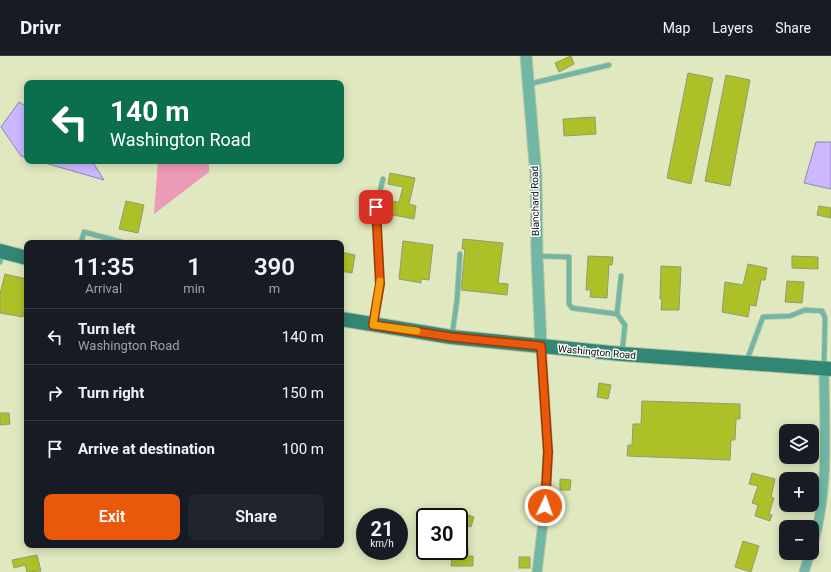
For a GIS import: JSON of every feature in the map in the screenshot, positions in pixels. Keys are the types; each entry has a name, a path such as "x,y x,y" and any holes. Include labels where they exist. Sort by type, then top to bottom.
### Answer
{"main road":[{"path":"1,255 24,258"},
{"name":"Washington Road","path":"344,320 451,337 622,354 828,369"}],"street":[{"name":"Blanchard Road","path":"526,56 536,176 537,256 541,346"},
{"path":"537,572 545,506 548,452 541,346"},
{"path":"818,520 823,488 828,369"},
{"path":"804,572 808,560"}],"lane":[{"path":"528,85 609,65"},
{"path":"373,325 380,284 376,207 383,178"},
{"path":"82,240 84,232 114,240"},
{"path":"451,337 457,300 460,254"},
{"path":"537,256 569,257 568,299 572,308 617,314"},
{"path":"620,276 617,314 625,325 622,354"},
{"path":"746,364 763,317 790,316 805,310 822,312 825,318 828,369"}],"shaded area":[{"path":"19,102 24,105 24,157 21,156 1,127"},
{"path":"816,142 831,142 831,189 804,183"},
{"path":"48,164 94,164 104,180"},
{"path":"158,164 209,164 209,172 154,214"}],"building":[{"path":"571,56 574,64 559,72 555,63"},
{"path":"688,73 713,78 691,184 667,178"},
{"path":"726,75 750,80 730,186 705,181"},
{"path":"595,117 596,134 564,136 563,119"},
{"path":"390,173 415,178 409,204 416,206 414,219 388,214 390,201 399,202 403,187 388,184"},
{"path":"126,201 144,205 138,233 119,229"},
{"path":"819,206 831,208 831,218 817,215"},
{"path":"463,239 503,243 498,283 508,284 507,295 461,290 465,249 462,249"},
{"path":"403,241 433,245 429,280 421,279 421,283 399,279"},
{"path":"344,253 355,255 352,273 344,272"},
{"path":"588,256 613,257 612,265 609,265 607,298 590,297 591,290 586,290"},
{"path":"792,256 818,257 818,269 792,268"},
{"path":"748,264 767,268 765,280 761,280 756,306 750,305 748,317 722,312 725,282 743,285"},
{"path":"661,266 681,267 679,310 661,310"},
{"path":"5,274 24,278 23,317 0,313 0,294"},
{"path":"787,281 804,282 802,303 785,302"},
{"path":"599,383 611,385 608,399 597,397"},
{"path":"642,401 740,404 740,419 736,419 735,440 731,440 730,460 627,456 628,445 632,445 633,424 641,424"},
{"path":"0,413 9,413 10,424 0,425"},
{"path":"752,473 775,479 771,497 774,498 769,514 772,515 770,521 755,516 758,505 752,503 758,486 749,484"},
{"path":"560,479 571,480 570,490 560,490"},
{"path":"468,515 474,517 471,527 468,526"},
{"path":"743,541 759,546 751,572 735,567"},
{"path":"37,555 41,571 27,572 25,565 14,568 12,560"},
{"path":"468,556 473,556 473,566 451,566 452,560 468,560"},
{"path":"519,557 530,557 530,568 519,568"}],"slow traffic":[{"path":"380,281 373,325 417,331"}],"route":[{"path":"376,207 380,284 373,325 451,337 541,346 548,452 545,506"}]}
